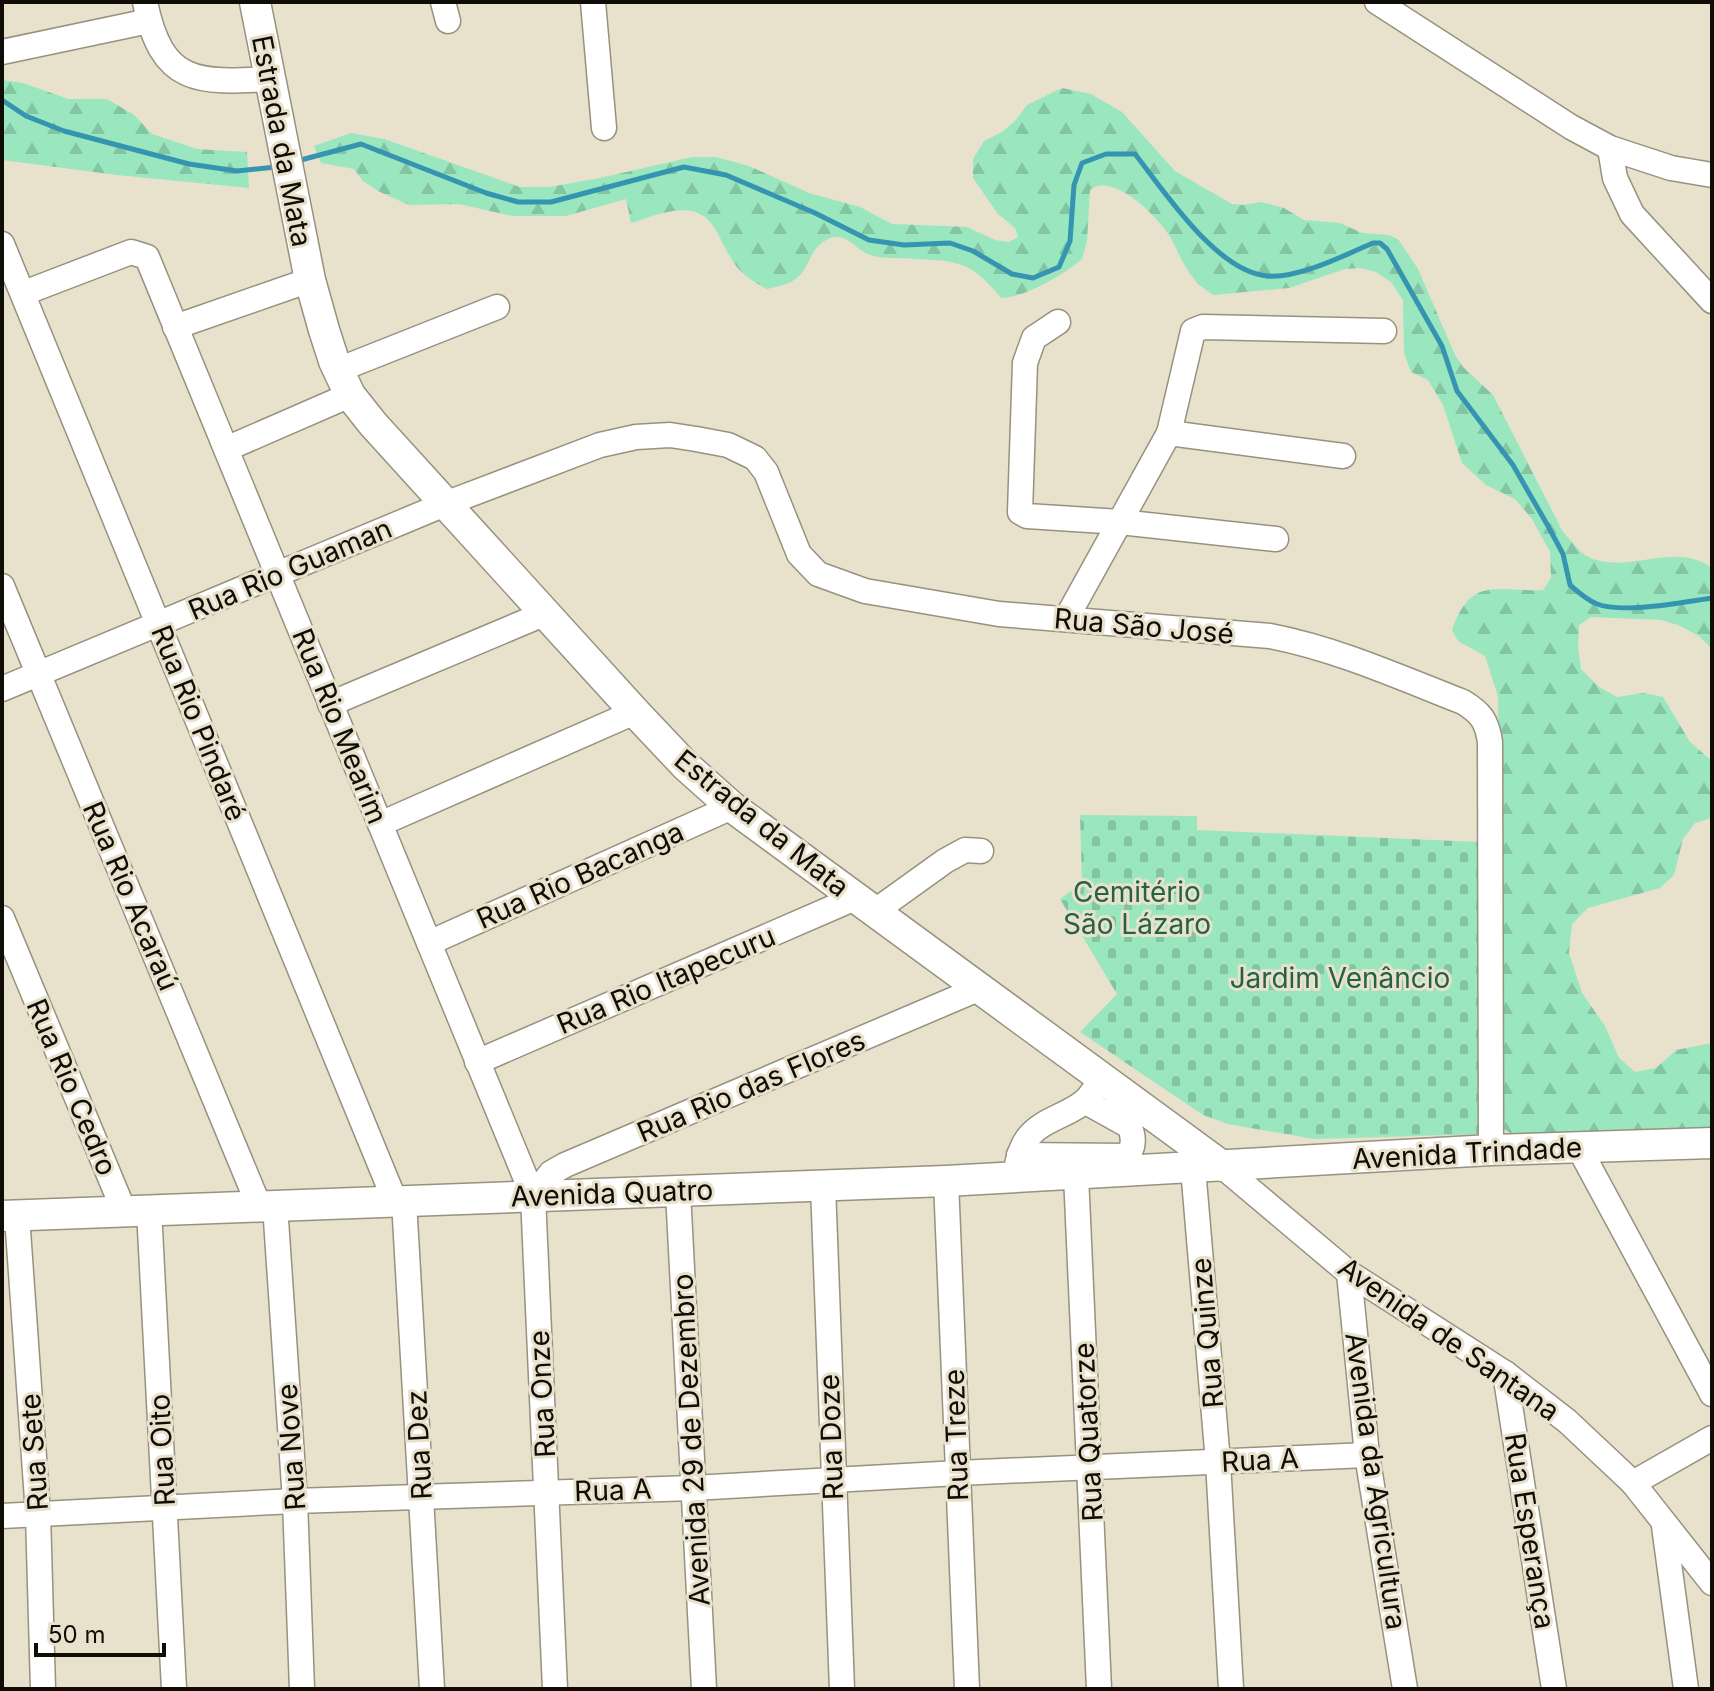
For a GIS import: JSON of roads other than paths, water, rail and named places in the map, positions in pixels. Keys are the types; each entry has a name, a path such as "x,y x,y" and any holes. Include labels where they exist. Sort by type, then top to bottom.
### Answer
{"main road":[{"name":"Estrada da Mata","path":"255,2 310,280 344,382 445,504 686,766 732,807 978,989 1093,1090 1208,1167"},
{"name":"Avenida Trindade","path":"1208,1167 1491,1150 1712,1143"},
{"name":"Avenida Quatro","path":"10,1216 946,1181 1017,1166 1076,1175 1208,1167"}],"street":[{"path":"593,2 604,128"},
{"path":"1377,2 1571,127 1610,148 1671,168 1712,175"},
{"path":"2,52 147,11 160,49 169,62 185,73 219,82 271,79"},
{"path":"1610,148 1615,178 1632,214 1712,301"},
{"name":"Rua Rio Pindaré","path":"2,244 400,1201"},
{"name":"Rua Rio Mearim","path":"24,293 131,252 147,257 533,1196"},
{"name":"Estrada da Mata","path":"175,327 310,280"},
{"path":"226,449 344,382 497,307"},
{"path":"1058,322 1034,338 1025,363 1020,512 1027,516 1120,522 1276,539"},
{"path":"1066,619 1169,433 1190,335 1197,328 1384,331"},
{"path":"1169,433 1343,456"},
{"name":"Rua São José","path":"445,504 600,445 636,437 670,435 728,445 755,458 766,472 799,554 808,566 826,578 865,591 999,614 1270,636 1302,642 1345,655 1463,702 1485,719 1490,742 1491,1150"},
{"name":"Rua Rio Guaman","path":"2,689 445,504"},
{"name":"Rua Rio Acaraú","path":"2,586 267,1205"},
{"path":"330,704 546,613"},
{"path":"380,824 635,712"},
{"name":"Rua Rio Bacanga","path":"429,943 732,807"},
{"name":"Rua Rio Itapecuru","path":"477,1062 864,905 965,850 981,851"},
{"name":"Rua Rio Cedro","path":"2,918 136,1211"},
{"name":"Rua Rio das Flores","path":"533,1196 551,1173 565,1165 978,989"},
{"path":"1093,1090 1132,1132 1132,1148 1126,1156 1017,1166 1026,1139 1034,1131 1093,1090"},
{"path":"1579,1148 1712,1394"},
{"name":"Avenida de Santana","path":"1208,1167 1349,1273 1505,1373 1567,1421 1633,1483 1712,1583"},
{"name":"Rua Quinze","path":"1208,1167 1218,1462 1231,1689"},
{"name":"Rua Quatorze","path":"1076,1175 1099,1689"},
{"name":"Rua Treze","path":"946,1181 967,1689"},
{"name":"Rua Doze","path":"823,1186 842,1689"},
{"name":"Avenida 29 de Dezembro","path":"678,1192 704,1689"},
{"name":"Rua Onze","path":"533,1196 555,1689"},
{"name":"Rua Dez","path":"400,1201 423,1498 432,1689"},
{"name":"Rua Nove","path":"267,1205 295,1501 302,1689"},
{"name":"Rua Oito","path":"136,1211 166,1507 174,1689"},
{"name":"Rua Sete","path":"10,1216 38,1514 43,1689"},
{"name":"Avenida da Agricultura","path":"1349,1273 1367,1455 1405,1689"},
{"name":"Rua Esperança","path":"1505,1373 1554,1689"},
{"path":"1633,1483 1712,1438"},
{"name":"Rua A","path":"2,1516 295,1501 693,1488 1090,1466 1367,1455"},
{"name":"Avenida de Santana","path":"1664,1524 1686,1689"}],"waterway":[{"path":"2,100 26,116 64,131 189,164 237,171 276,167"},
{"path":"297,161 361,144 486,193 518,202 551,202 684,167 726,175 869,240 904,245 950,243 973,251 1012,274 1033,278 1059,267 1070,241 1074,185 1082,163 1106,154 1135,154 1193,227 1229,260 1248,271 1267,276 1293,274 1380,243 1387,249 1442,346 1457,391 1513,465 1548,526 1563,554 1570,585 1597,604 1609,607 1654,606 1712,598"}],"park label":[{"name":"Cemitério São Lázaro","path":"1137,908"},
{"name":"Jardim Venâncio","path":"1340,978"}]}
